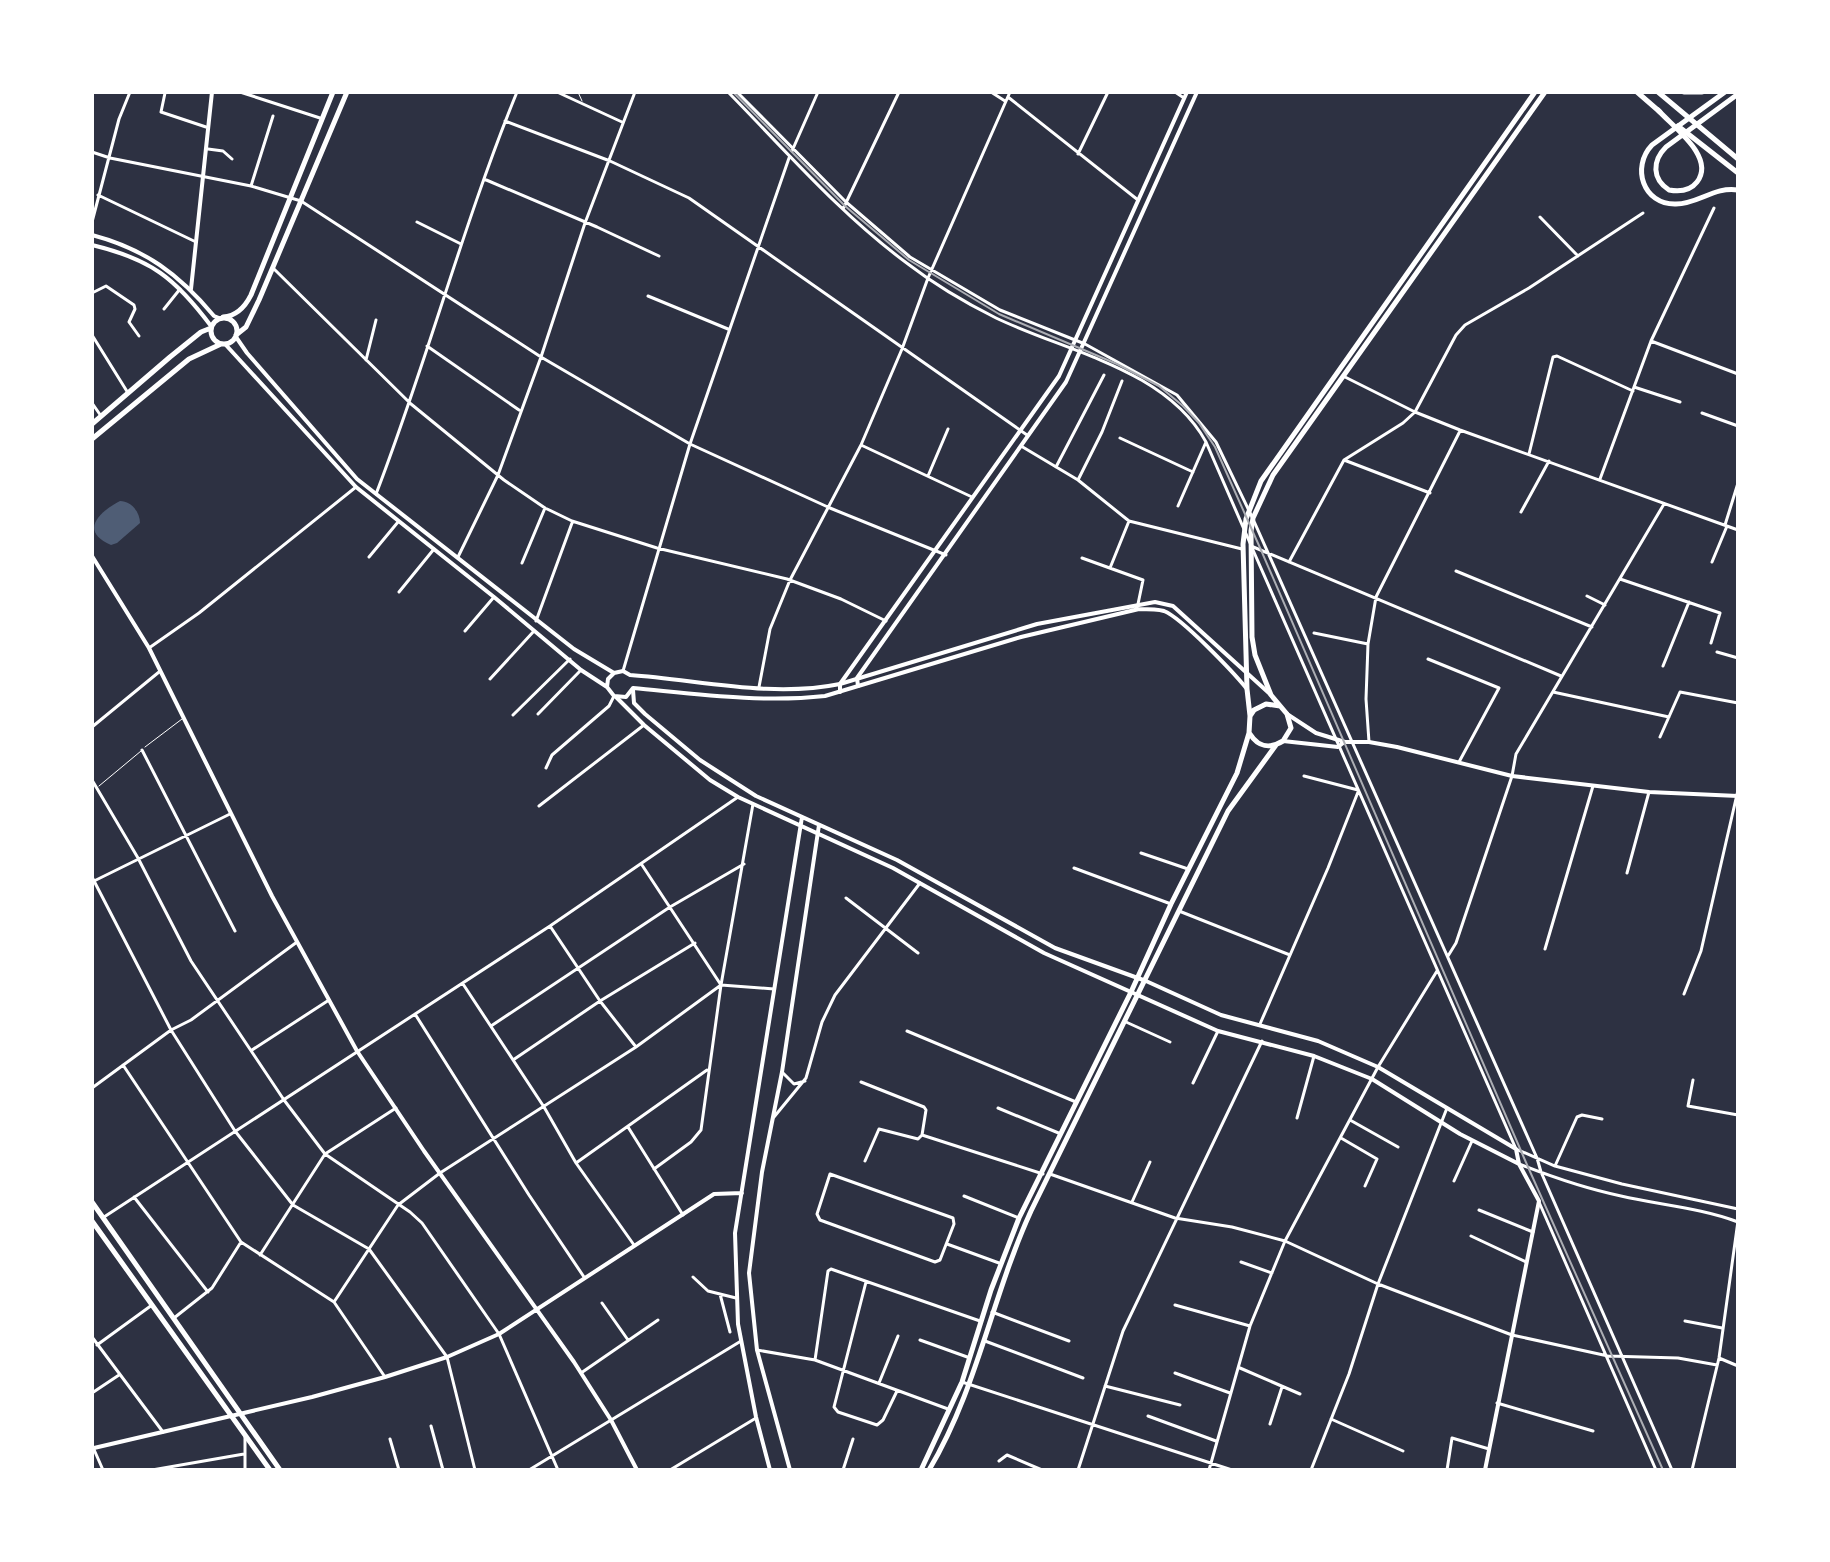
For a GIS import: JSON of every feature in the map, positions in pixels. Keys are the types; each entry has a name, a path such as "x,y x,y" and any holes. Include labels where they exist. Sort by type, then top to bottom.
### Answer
{"main road":[{"path":"92,424 191,340 221,318 237,313 245,306 333,92"},
{"path":"92,439 189,359 223,344 246,327 347,92"},
{"path":"921,1470 966,1383 970,1358 1000,1264 1019,1218 1046,1174 1125,1021 1137,979 1237,773 1249,733 1250,716 1243,549 1248,511 1271,464 1535,92"},
{"path":"929,1470 954,1422 1016,1244 1076,1102 1134,994 1146,981 1228,811 1291,728 1287,714 1271,695 1255,655 1252,637 1253,519 1273,475 1545,92"},
{"path":"1637,92 1658,110 1665,118 1698,154 1702,170 1691,188 1677,192 1663,186 1657,179 1655,167 1660,153 1666,147 1738,94"},
{"path":"1658,92 1738,159"},
{"path":"1684,92 1702,92"},
{"path":"1725,92 1646,150 1640,169 1650,194 1665,204 1682,204 1723,189 1738,190"},
{"path":"1665,118 1738,173"},
{"path":"221,318 235,323 236,336"},
{"path":"211,327 214,340 223,344"},
{"path":"1250,716 1266,704 1280,706"},
{"path":"1249,733 1260,745 1276,745"},
{"path":"92,1202 280,1470"},
{"path":"92,1221 270,1470"}],"street":[{"path":"92,222 119,119 130,92"},
{"path":"191,289 212,92"},
{"path":"240,92 322,118"},
{"path":"376,494 411,404 444,293 517,92"},
{"path":"557,92 623,123"},
{"path":"458,557 498,475 585,223 635,92"},
{"path":"728,92 843,209 907,264 995,317 1152,384 1183,409 1206,442 1338,738 1338,747 1516,1149 1519,1164 1539,1201 1656,1470"},
{"path":"737,92 792,151 910,257 1000,310 1085,344 1154,380 1177,395 1216,442 1448,957 1672,1470"},
{"path":"623,671 657,548 728,329 790,156 818,92"},
{"path":"843,209 899,92"},
{"path":"991,92 1008,97 1138,200"},
{"path":"1078,154 1108,92"},
{"path":"840,692 840,684 1059,376 1185,95 1175,92"},
{"path":"858,686 857,678 1066,382 1197,92"},
{"path":"165,93 161,112 210,128"},
{"path":"758,688 770,629 790,580 861,445 928,278 1008,97"},
{"path":"251,186 273,116"},
{"path":"505,121 610,161 689,198 1029,436"},
{"path":"208,149 223,151 232,159"},
{"path":"92,152 251,186 301,201 541,357 690,444 830,508 946,555"},
{"path":"484,179 659,256"},
{"path":"98,195 196,242"},
{"path":"1600,479 1651,341 1714,208"},
{"path":"1289,562 1344,460 1415,412 1456,335 1465,325 1643,213"},
{"path":"1540,217 1578,256"},
{"path":"417,222 461,244"},
{"path":"92,235 123,243 168,270 191,289 214,316 221,318"},
{"path":"92,245 142,260 157,269 180,289 211,327"},
{"path":"273,268 411,404 498,475 545,508 572,521 657,548 790,580 887,621"},
{"path":"92,293 106,286 135,307 129,322 139,336"},
{"path":"164,309 180,289"},
{"path":"648,296 728,329"},
{"path":"366,360 376,320"},
{"path":"92,335 128,393"},
{"path":"236,336 357,479 536,621 614,673"},
{"path":"1651,341 1738,374"},
{"path":"223,344 356,487 581,670 607,687 644,725 710,780 738,797 893,868 1010,936 1134,994 1218,1031 1314,1056 1372,1079 1472,1140 1519,1164 1619,1196 1738,1221 1719,1358 1692,1470"},
{"path":"427,346 521,411"},
{"path":"1529,454 1553,357 1557,356 1633,389 1680,402"},
{"path":"1056,467 1104,375"},
{"path":"1343,376 1415,412 1460,430 1738,530"},
{"path":"1078,480 1102,432 1122,381"},
{"path":"92,403 101,416"},
{"path":"1702,413 1738,426"},
{"path":"928,476 948,429"},
{"path":"1369,742 1366,699 1368,644 1376,597 1460,430"},
{"path":"1120,438 1193,472"},
{"path":"1178,506 1206,442"},
{"path":"861,445 972,497"},
{"path":"1021,446 1078,480 1129,521 1243,549"},
{"path":"1344,460 1430,493"},
{"path":"1521,512 1549,461"},
{"path":"1712,562 1738,483"},
{"path":"149,648 199,613 356,487"},
{"path":"1448,957 1456,943 1512,776 1516,754 1664,504"},
{"path":"522,563 545,508"},
{"path":"536,621 572,521"},
{"path":"1110,568 1129,521"},
{"path":"369,557 398,522"},
{"path":"1251,546 1562,676"},
{"path":"399,592 434,549"},
{"path":"92,556 149,648 230,814 357,1051 581,1373 611,1420 637,1470"},
{"path":"1082,558 1143,580 1138,604"},
{"path":"1456,571 1592,627"},
{"path":"1620,579 1720,613 1711,643"},
{"path":"1587,596 1605,605"},
{"path":"465,631 494,597"},
{"path":"1663,666 1689,602"},
{"path":"607,687 608,679 614,673 623,671 630,675 758,688 813,689 840,684 1037,624 1138,604 1164,603 1173,606 1271,695"},
{"path":"633,689 749,699 796,699 840,692 1021,637 1139,609 1159,610 1174,617 1247,689"},
{"path":"490,679 534,631"},
{"path":"1314,633 1368,644"},
{"path":"1717,652 1738,658"},
{"path":"513,715 570,659"},
{"path":"1428,659 1499,688 1459,762"},
{"path":"538,714 581,670"},
{"path":"92,727 159,672"},
{"path":"630,675 638,708 700,760 756,796 897,860 1035,939 1082,960 1146,981 1221,1015 1318,1041 1378,1067 1516,1149 1555,1166 1738,1209"},
{"path":"615,696 626,697 633,689"},
{"path":"1660,737 1682,691 1738,703"},
{"path":"1553,692 1669,717"},
{"path":"546,768 552,755 609,706 615,696"},
{"path":"1287,714 1316,733 1345,742 1369,742 1512,776 1649,792 1737,794 1701,951 1684,994"},
{"path":"539,806 644,725"},
{"path":"1283,741 1338,747 1345,742"},
{"path":"142,750 235,931"},
{"path":"1304,776 1358,790"},
{"path":"92,780 138,858 191,961 284,1100 325,1154 422,1223 499,1334 558,1470"},
{"path":"1545,949 1593,786"},
{"path":"1260,1024 1358,790"},
{"path":"1627,873 1649,792"},
{"path":"103,1217 550,926 738,797"},
{"path":"654,1169 698,1136 753,804"},
{"path":"230,814 93,880 171,1030 235,1131 293,1205 369,1249 447,1357 475,1470"},
{"path":"770,1470 741,1341 736,1298 735,1233 802,817"},
{"path":"790,1470 757,1350 749,1273 819,825"},
{"path":"1141,853 1188,869"},
{"path":"642,864 721,985"},
{"path":"491,1026 670,907 744,864"},
{"path":"1074,868 1171,904"},
{"path":"772,1119 805,1081 829,1005 920,883"},
{"path":"846,898 918,953"},
{"path":"1179,911 1290,955"},
{"path":"550,926 600,1001 636,1047"},
{"path":"92,1088 297,942"},
{"path":"513,1060 600,1001 695,943"},
{"path":"1210,1467 1250,1326 1285,1241 1378,1067 1437,971"},
{"path":"462,983 544,1107 576,1163 634,1245"},
{"path":"334,1302 398,1205 440,1173 636,1047 721,985 775,989"},
{"path":"252,1050 329,1000"},
{"path":"415,1014 584,1277"},
{"path":"1125,1021 1170,1042"},
{"path":"907,1031 1076,1102"},
{"path":"1193,1083 1218,1031"},
{"path":"1078,1470 1123,1331 1262,1041"},
{"path":"1297,1118 1314,1056"},
{"path":"123,1065 241,1242 334,1302 385,1377"},
{"path":"576,1163 709,1069"},
{"path":"782,1072 794,1084 805,1081"},
{"path":"1693,1080 1688,1106 1738,1115"},
{"path":"861,1082 926,1110 922,1135 918,1139 879,1129 865,1161"},
{"path":"260,1255 325,1154 396,1108"},
{"path":"998,1108 1061,1134"},
{"path":"1311,1470 1349,1374 1378,1284 1447,1108"},
{"path":"1555,1166 1577,1117 1602,1119"},
{"path":"1350,1120 1398,1147"},
{"path":"628,1127 683,1215"},
{"path":"922,1135 1175,1218 1232,1227 1285,1241 1378,1284 1512,1335 1608,1356 1678,1358 1717,1365"},
{"path":"1341,1138 1377,1159 1365,1186"},
{"path":"1454,1181 1472,1140"},
{"path":"1132,1202 1150,1162"},
{"path":"830,1174 955,1221 947,1244 938,1262 818,1218 830,1174"},
{"path":"103,1470 93,1448 231,1417 385,1377 447,1357 499,1334 714,1194 742,1193"},
{"path":"964,1196 1019,1218"},
{"path":"134,1197 208,1292"},
{"path":"1485,1470 1539,1201"},
{"path":"1479,1210 1533,1232"},
{"path":"1471,1236 1526,1262"},
{"path":"174,1318 208,1292 241,1242"},
{"path":"947,1244 1000,1264"},
{"path":"1241,1262 1272,1273"},
{"path":"815,1360 828,1271 836,1270 982,1322"},
{"path":"693,1277 702,1288 736,1298"},
{"path":"866,1282 834,1407 838,1412 877,1425 897,1391"},
{"path":"720,1294 730,1332"},
{"path":"602,1303 628,1340"},
{"path":"97,1345 152,1305"},
{"path":"1175,1305 1250,1326"},
{"path":"992,1312 1069,1341"},
{"path":"581,1373 658,1320"},
{"path":"1685,1321 1722,1328"},
{"path":"879,1383 898,1336"},
{"path":"92,1337 163,1432"},
{"path":"920,1340 970,1358"},
{"path":"984,1340 1083,1378"},
{"path":"529,1470 741,1341"},
{"path":"757,1350 815,1360 951,1410"},
{"path":"1719,1358 1738,1366"},
{"path":"1240,1368 1300,1394"},
{"path":"1175,1373 1230,1393"},
{"path":"92,1393 119,1375"},
{"path":"966,1383 1210,1467 1232,1470"},
{"path":"1105,1386 1180,1405"},
{"path":"1270,1424 1282,1387"},
{"path":"1497,1403 1593,1431"},
{"path":"1148,1416 1216,1441"},
{"path":"670,1470 756,1417"},
{"path":"1331,1419 1403,1451"},
{"path":"431,1426 443,1470"},
{"path":"245,1437 245,1470"},
{"path":"1447,1470 1452,1438 1489,1449"},
{"path":"390,1439 399,1470"},
{"path":"843,1470 853,1439"},
{"path":"152,1470 244,1454"},
{"path":"999,1461 1007,1455 1042,1470"},
{"path":"183,1464 183,1470"}],"lane":[{"path":"578,92 584,106"},
{"path":"97,788 182,719"}],"water":[{"path":"120,501 134,508 140,523 111,545 101,540 94,528 99,516"}],"railway":[{"path":"733,92 845,206 909,260 999,314 1117,364 1159,386 1199,423 1215,447 1261,550 1663,1470"}]}
